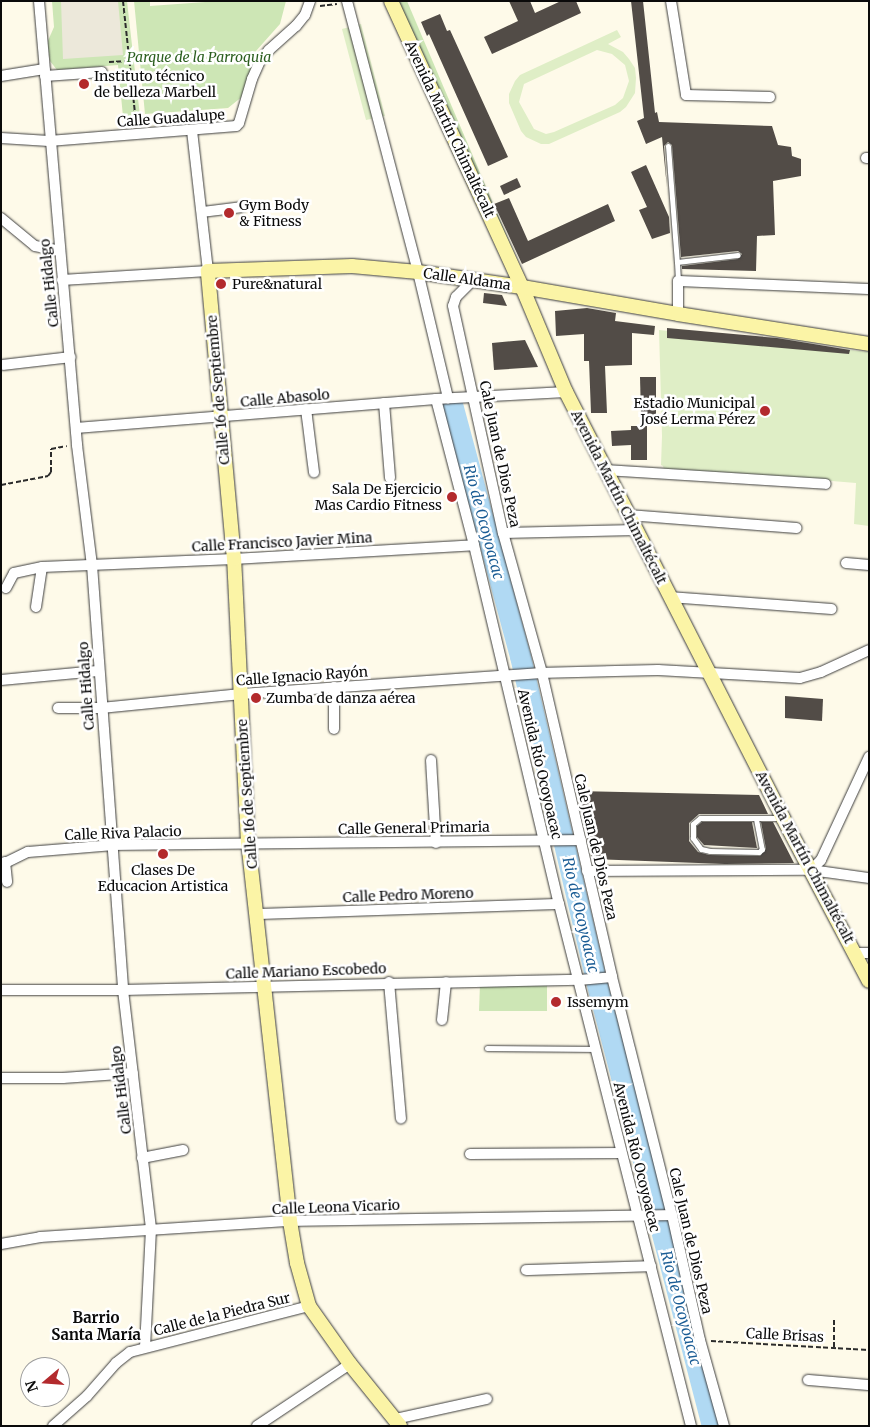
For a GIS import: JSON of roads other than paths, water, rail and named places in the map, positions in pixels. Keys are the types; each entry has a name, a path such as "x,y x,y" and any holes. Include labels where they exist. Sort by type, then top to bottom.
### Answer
{"main road":[{"name":"Avenida Martín Chimaltécalt","path":"391,1 522,287 566,392 783,818 811,870 862,953 869,981"},
{"name":"Calle Aldama","path":"208,271 352,266 418,272 522,287 869,344"},
{"name":"Calle 16 de Septiembre","path":"208,271 219,418 234,559 248,843 266,986 290,1222 297,1262 309,1306 350,1364 398,1423"}],"street":[{"name":"Calle Hidalgo","path":"39,1 49,141 71,357 77,445 92,566 98,671 114,845 123,990 151,1229 145,1347"},
{"path":"671,1 686,94 770,97"},
{"path":"343,2 418,272 448,398"},
{"name":"Calle Guadalupe","path":"1,138 49,141 238,125 252,79 260,61 268,50 296,26 310,3"},
{"path":"1,76 102,72"},
{"name":"Calle 16 de Septiembre","path":"192,130 208,271"},
{"path":"202,212 242,207"},
{"path":"1,218 36,246 60,251"},
{"name":"Calle Aldama","path":"62,280 208,271"},
{"name":"Cale Juan de Dios Peza","path":"473,280 456,297 453,306 475,398 503,534 540,673 578,840 588,870 609,977 700,1340 724,1426"},
{"path":"678,314 678,281 869,289"},
{"path":"3,365 71,357"},
{"path":"475,398 566,392"},
{"name":"Calle Abasolo","path":"76,428 219,418 448,398 475,398"},
{"name":"Avenida Río Ocoyoacac","path":"436,399 549,840 559,904 582,979 596,1049 621,1153 641,1217 690,1426"},
{"path":"384,403 390,478"},
{"path":"306,409 314,472"},
{"path":"605,470 826,484"},
{"path":"628,515 796,528"},
{"path":"503,534 636,530"},
{"name":"Calle Francisco Javier Mina","path":"6,588 14,574 42,567 234,559 474,545"},
{"path":"846,564 869,565"},
{"path":"36,607 42,567"},
{"path":"669,597 832,609"},
{"path":"540,673 658,670 800,678 821,672 869,650"},
{"path":"1,680 98,671"},
{"name":"Calle Ignacio Rayón","path":"58,708 101,708 241,694 540,673"},
{"path":"334,687 334,729"},
{"path":"811,870 821,860 869,757"},
{"path":"431,760 436,842"},
{"name":"Calle General Primaria","path":"248,843 578,840"},
{"name":"Calle Riva Palacio","path":"3,864 28,852 114,845 248,843"},
{"path":"3,864 7,882"},
{"path":"588,870 811,870 869,878"},
{"name":"Calle Pedro Moreno","path":"257,914 559,904"},
{"name":"Calle Mariano Escobedo","path":"1,990 123,990 609,977"},
{"path":"389,982 401,1118"},
{"path":"442,1020 446,982"},
{"path":"1,1078 64,1078 133,1073"},
{"path":"142,1158 182,1150"},
{"path":"470,1154 621,1153"},
{"name":"Calle Leona Vicario","path":"1,1244 40,1237 290,1222 670,1215"},
{"path":"526,1270 651,1266"},
{"name":"Calle de la Piedra Sur","path":"53,1426 87,1396 116,1363 130,1352 309,1306"},
{"path":"257,1426 350,1364"},
{"path":"808,1380 869,1385"},
{"path":"398,1423 487,1399"}],"lane":[{"path":"668,146 678,281"},
{"path":"677,262 738,255"},
{"path":"756,819 762,849 759,852 701,849 693,838 692,824 700,818 783,818"},
{"path":"487,1048 596,1049"}],"waterway":[{"name":"Rio de Ocoyoacac","path":"452,404 520,656 599,992 712,1426"}],"place":[{"name":"Instituto técnico de belleza Marbell","path":"84,84"},
{"name":"Gym Body & Fitness","path":"229,213"},
{"name":"Pure&natural","path":"221,284"},
{"name":"Estadio Municipal José Lerma Pérez","path":"765,411"},
{"name":"Sala De Ejercicio Mas Cardio Fitness","path":"452,497"},
{"name":"Zumba de danza aérea","path":"256,698"},
{"name":"Clases De Educacion Artistica","path":"163,854"},
{"name":"Issemym","path":"556,1002"}],"district":[{"name":"Barrio Santa María","path":"96,1326"}],"park label":[{"name":"Parque de la Parroquia","path":"199,57"}]}
